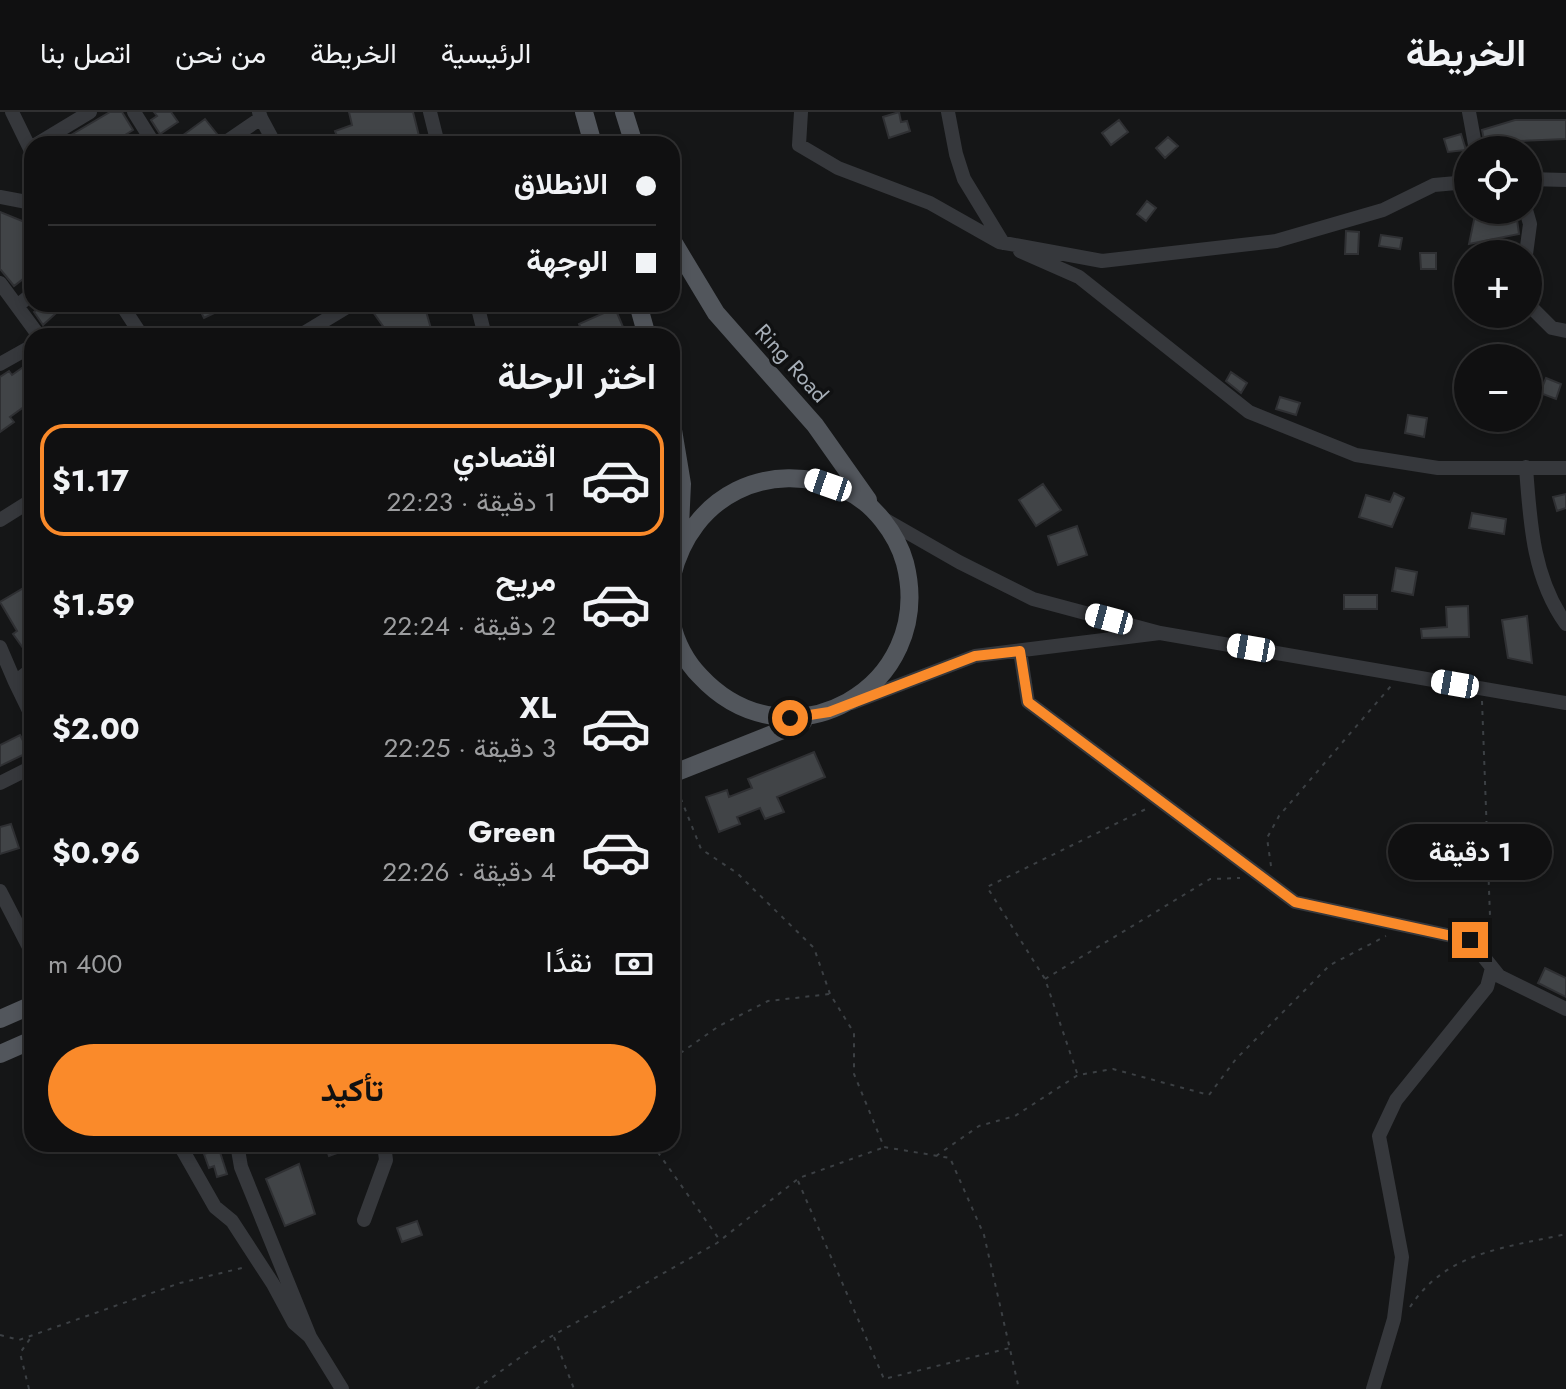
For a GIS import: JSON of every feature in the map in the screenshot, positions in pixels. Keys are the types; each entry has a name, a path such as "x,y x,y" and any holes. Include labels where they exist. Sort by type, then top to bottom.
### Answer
{"main road":[{"path":"584,112 591,136"},
{"path":"624,112 632,136"},
{"name":"Ring Road","path":"680,253 716,313 815,425 901,549 911,587 907,627 891,663 864,693 829,712"},
{"path":"680,549 700,517 731,492 769,479 809,478 847,491 879,516"},
{"path":"680,642 689,664 716,693 751,712 790,718 829,712"},
{"path":"680,772 829,712"},
{"path":"0,1019 24,1008"},
{"path":"0,1054 24,1044"}],"street":[{"path":"12,112 26,136"},
{"path":"52,136 90,112"},
{"path":"134,112 149,136"},
{"path":"430,112 436,136"},
{"path":"801,112 799,145 838,168 930,203 1001,242 1079,277 1249,412 1356,455 1438,468 1566,468"},
{"path":"948,112 964,179 1001,242 1102,261 1276,241 1383,210 1434,185 1454,183"},
{"path":"1469,112 1473,136"},
{"path":"233,136 260,115 271,136"},
{"path":"1542,179 1566,180"},
{"path":"0,197 24,202"},
{"path":"0,283 33,328"},
{"path":"17,306 24,300"},
{"path":"312,328 339,312"},
{"path":"1542,318 1552,328 1566,331"},
{"path":"0,364 24,350"},
{"path":"1526,467 1531,537 1550,602 1566,624"},
{"path":"0,520 24,505"},
{"path":"879,516 1033,599 1160,633 1566,703"},
{"path":"829,712 975,656 1160,633"},
{"path":"0,647 24,701"},
{"path":"1020,651 1028,702 1295,902 1470,940 1499,976 1566,1009"},
{"path":"15,682 24,675"},
{"path":"0,783 24,771"},
{"path":"0,891 24,938"},
{"path":"1373,1389 1394,1319 1402,1257 1379,1136 1396,1100 1487,987 1492,968"},
{"path":"184,1152 215,1207 232,1221 294,1323 310,1337"},
{"path":"238,1152 241,1167 310,1337 342,1389"},
{"path":"364,1220 380,1185 385,1152"}],"path":[{"path":"1045,979 1210,879 1262,877 1272,870 1267,838 1279,816 1401,675"},
{"path":"1482,689 1492,968"},
{"path":"680,795 701,849 737,873 814,948 830,994 854,1033 854,1074 884,1147"},
{"path":"1078,1075 1045,979 987,887 1161,802"},
{"path":"935,1157 979,1126 1015,1116 1078,1075 1113,1069 1209,1095 1236,1059 1330,965 1405,926"},
{"path":"680,1053 719,1026 768,1001 830,994"},
{"path":"476,1389 554,1336 720,1240 797,1180 884,1147 950,1158 984,1235 1019,1389"},
{"path":"658,1152 720,1240"},
{"path":"797,1180 884,1379 1010,1348"},
{"path":"1394,1319 1406,1314 1425,1285 1454,1264 1491,1250 1566,1234"},
{"path":"0,1335 19,1340 180,1283 259,1265"},
{"path":"29,1389 20,1353 26,1341 34,1335"},
{"path":"554,1336 574,1389"}],"building":[{"path":"110,112 122,112 133,130 126,136 71,135"},
{"path":"154,112 171,112 178,122 160,134 151,120 157,116"},
{"path":"349,112 413,112 419,136 337,136 335,131 352,125"},
{"path":"899,112 901,122 907,121 910,131 889,138 883,117"},
{"path":"205,119 217,134 214,136 182,136"},
{"path":"1119,120 1128,132 1111,145 1102,133"},
{"path":"1515,120 1566,120 1566,139 1483,136 1482,130"},
{"path":"1454,136 1454,151 1448,152 1444,139"},
{"path":"1168,137 1178,146 1165,158 1156,148"},
{"path":"1147,201 1156,208 1146,221 1137,214"},
{"path":"0,212 24,222 24,278 14,286 0,269"},
{"path":"1473,224 1518,224 1519,234 1470,240"},
{"path":"1346,231 1359,232 1358,254 1345,254"},
{"path":"1381,235 1402,238 1400,249 1379,246"},
{"path":"1420,253 1436,253 1436,269 1421,269"},
{"path":"34,312 57,312 43,325"},
{"path":"201,312 216,312 204,318"},
{"path":"373,312 426,312 431,328 384,328"},
{"path":"606,312 617,312 623,327 581,328 579,324"},
{"path":"24,367 24,407 10,417 14,422 0,432 0,377 9,371 12,375"},
{"path":"1231,372 1247,383 1241,393 1226,381"},
{"path":"1546,378 1561,384 1556,399 1542,394"},
{"path":"1280,397 1300,403 1296,415 1276,409"},
{"path":"1408,415 1427,418 1424,437 1405,433"},
{"path":"1043,484 1061,510 1036,526 1019,500"},
{"path":"1394,493 1404,498 1392,527 1359,517 1366,495 1390,502"},
{"path":"1566,494 1566,508 1557,511 1553,497"},
{"path":"1472,513 1506,519 1504,534 1469,528"},
{"path":"1077,526 1087,555 1058,565 1048,536"},
{"path":"1396,568 1417,572 1413,595 1392,591"},
{"path":"24,588 24,649 13,634 17,631 0,602"},
{"path":"1344,595 1377,595 1377,609 1344,609"},
{"path":"1468,606 1469,637 1422,638 1421,629 1447,627 1446,607"},
{"path":"1527,616 1532,663 1508,658 1502,620"},
{"path":"20,735 24,754 0,766 0,745"},
{"path":"814,752 825,777 777,797 784,812 765,819 760,808 737,817 740,824 719,832 706,797 727,790 729,797 752,788 748,779"},
{"path":"11,824 19,848 0,854 0,827"},
{"path":"1545,968 1566,978 1566,997 1538,983"},
{"path":"220,1152 227,1174 217,1177 214,1166 209,1168 204,1154"},
{"path":"299,1164 315,1214 285,1226 266,1179"},
{"path":"417,1221 422,1235 402,1242 397,1228"}],"route":[{"path":"790,718 829,712 975,656 1020,651 1028,702 1295,902 1470,940"}]}
